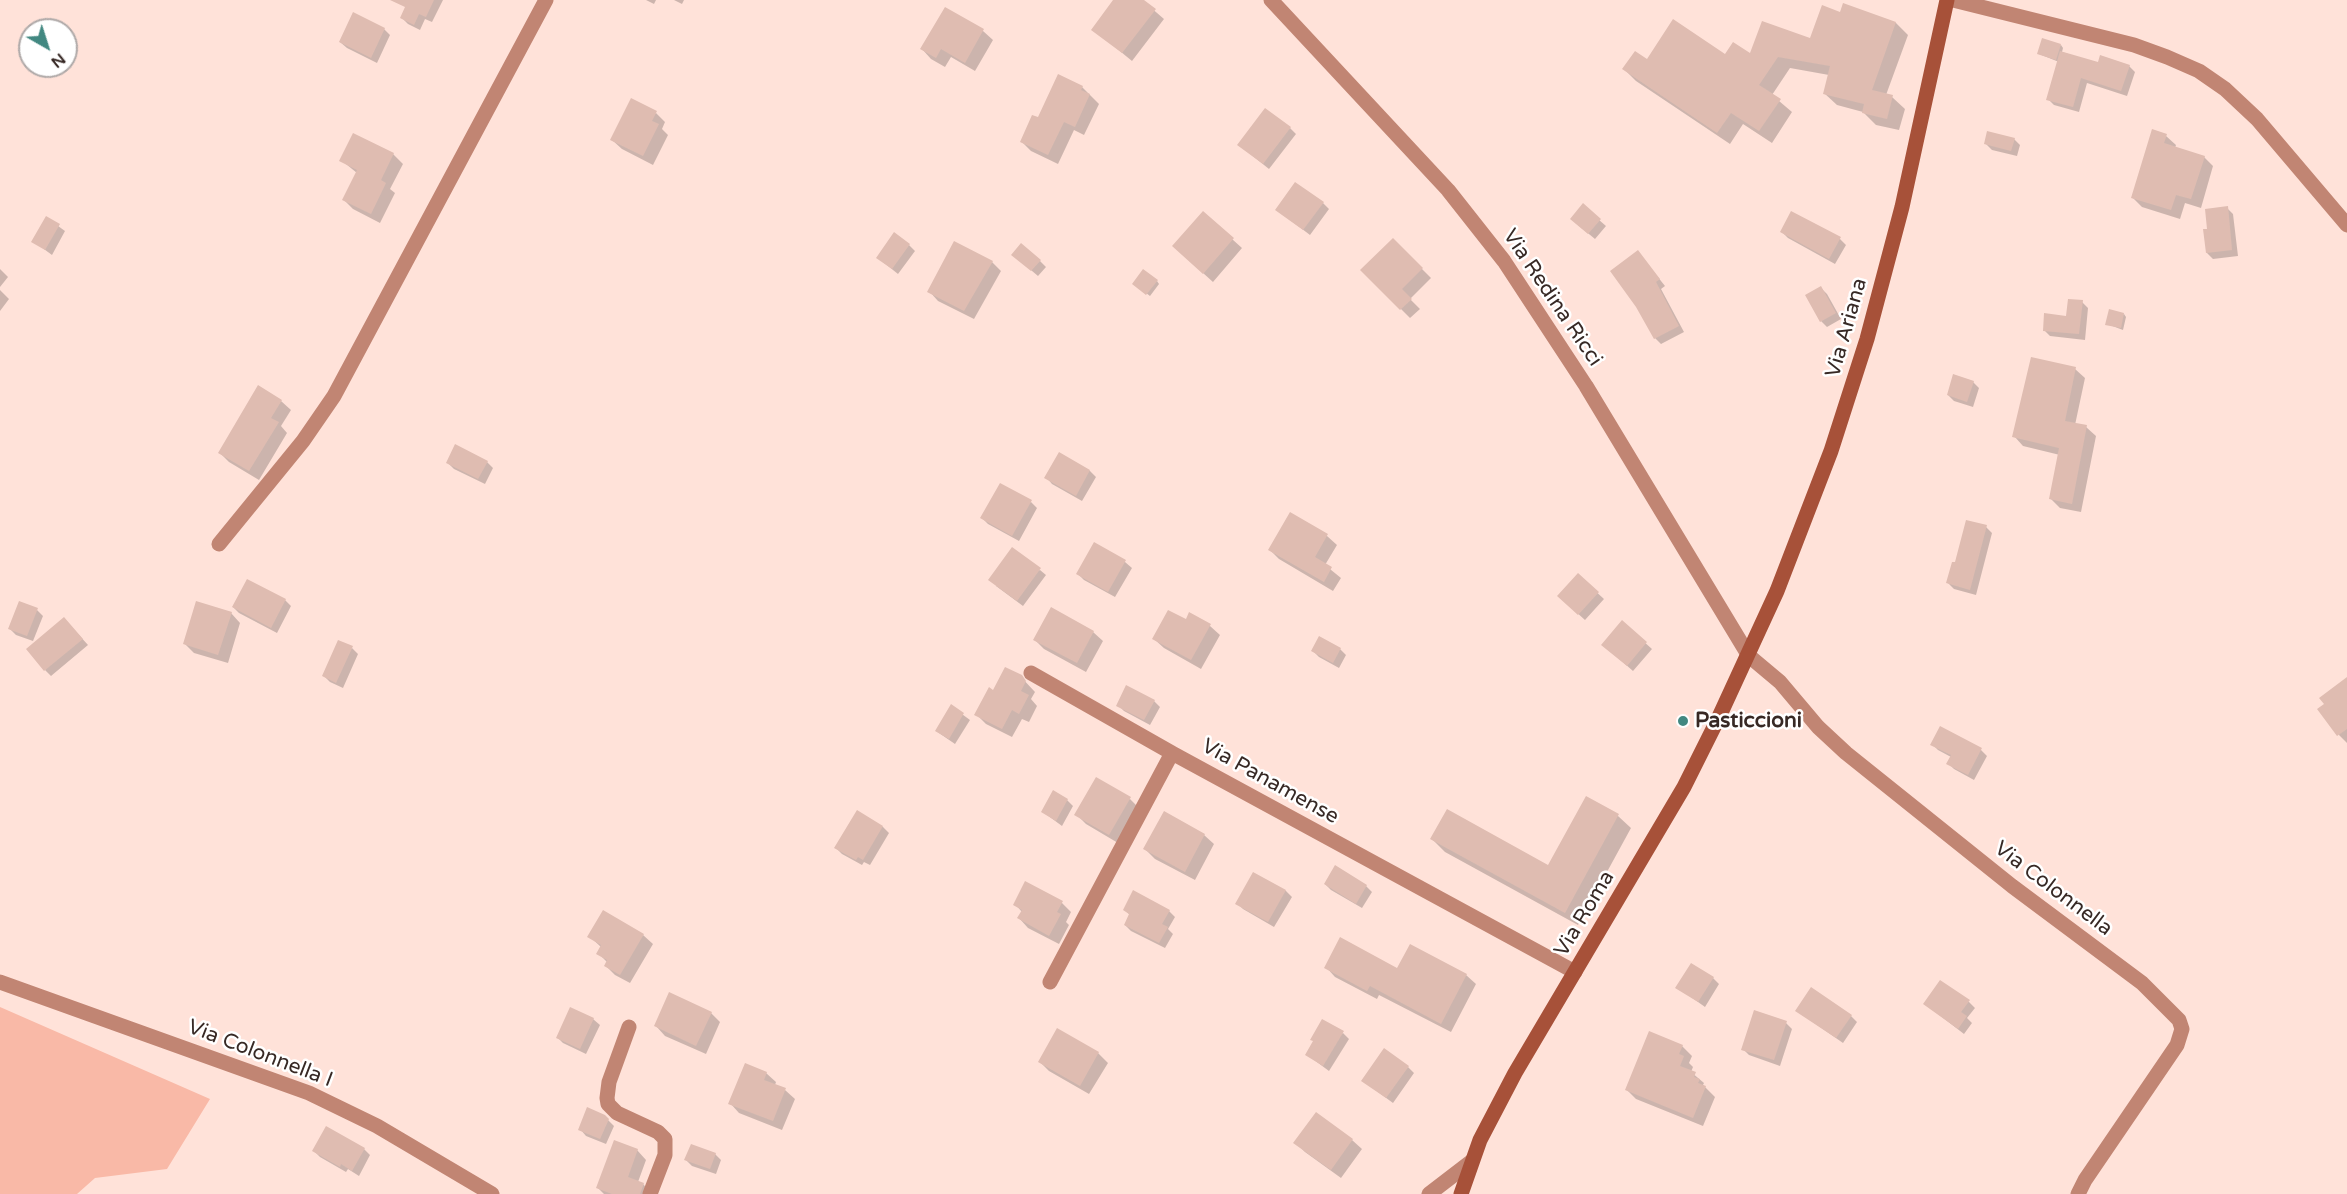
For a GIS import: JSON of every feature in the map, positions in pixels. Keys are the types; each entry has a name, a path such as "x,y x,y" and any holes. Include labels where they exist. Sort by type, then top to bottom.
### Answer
{"main road":[{"name":"Via Ariana","path":"1749,656 1805,521 1834,442 1867,339 1902,207 1947,0"},
{"name":"Via Roma","path":"1461,1194 1486,1127 1515,1072 1680,795 1749,656"}],"street":[{"path":"219,544 303,441 334,396 546,0"},
{"name":"Via Redina Ricci","path":"1271,0 1448,190 1498,254 1576,370 1749,656"},
{"path":"1953,0 2134,45 2199,71 2225,89 2257,119 2347,225"},
{"name":"Via Colonnella","path":"1749,656 1780,682 1827,736 1846,753 1978,860 2142,982 2179,1020 2182,1029 2177,1045 2085,1180 2078,1194"},
{"path":"1031,673 1173,753"},
{"name":"Via Panamense","path":"1050,982 1173,753 1575,972"},
{"name":"Via Colonnella I","path":"0,982 309,1093 377,1126 492,1194"},
{"path":"629,1027 609,1082 607,1098 608,1104 617,1113 658,1132 665,1139 665,1155 650,1194"},
{"path":"1429,1194 1472,1161"}],"shaded area":[{"path":"0,1007 210,1099 167,1169 95,1178 77,1194 0,1194"}],"building":[{"path":"390,0 434,0 426,17 419,14 414,25 400,18 405,7"},
{"path":"1113,0 1144,0 1156,9 1122,53 1091,30"},
{"path":"1843,3 1896,22 1872,90 1893,95 1887,119 1862,113 1864,104 1823,94 1830,66 1778,57 1759,85 1781,99 1759,131 1731,113 1717,133 1622,69 1635,51 1647,59 1673,19 1725,54 1733,42 1750,53 1762,21 1810,38 1822,5 1840,12"},
{"path":"945,7 984,29 965,63 941,49 936,58 920,49"},
{"path":"353,12 385,28 371,58 339,42"},
{"path":"2042,38 2061,44 2056,60 2037,54"},
{"path":"2060,51 2098,62 2100,55 2130,65 2121,91 2081,78 2073,107 2046,100"},
{"path":"1058,74 1083,86 1081,90 1090,94 1075,127 1064,122 1048,155 1020,142 1032,115 1038,117"},
{"path":"631,98 657,111 652,121 659,124 643,156 610,140"},
{"path":"1265,108 1291,127 1263,164 1237,145"},
{"path":"2152,129 2167,134 2164,143 2205,156 2191,199 2176,195 2171,210 2131,198"},
{"path":"1987,131 2015,138 2011,151 1984,144"},
{"path":"353,133 394,153 381,180 386,183 371,214 342,200 357,170 339,161"},
{"path":"1295,182 1324,202 1303,230 1275,210"},
{"path":"1583,203 1601,219 1588,234 1570,219"},
{"path":"2228,206 2232,250 2206,253 2203,229 2207,229 2205,209"},
{"path":"1203,211 1234,238 1203,274 1172,246"},
{"path":"1791,211 1841,237 1829,259 1780,232"},
{"path":"46,216 60,224 45,250 31,242"},
{"path":"894,232 910,244 892,269 876,258"},
{"path":"1393,238 1423,268 1402,289 1412,299 1400,310 1360,270"},
{"path":"954,241 993,261 964,311 927,292"},
{"path":"1021,243 1041,260 1031,271 1011,255"},
{"path":"1638,250 1660,279 1656,282 1679,326 1654,339 1636,307 1610,271"},
{"path":"1143,269 1158,280 1146,295 1132,284"},
{"path":"1821,286 1836,313 1820,322 1805,295"},
{"path":"2068,299 2083,300 2079,334 2043,331 2044,313 2066,316"},
{"path":"2109,309 2124,313 2121,328 2105,325"},
{"path":"2031,357 2076,367 2065,421 2087,425 2072,504 2049,499 2059,448 2012,437"},
{"path":"1953,374 1974,381 1967,402 1947,395"},
{"path":"258,385 282,400 271,418 279,422 249,471 218,453"},
{"path":"455,444 488,461 478,479 446,463"},
{"path":"1059,452 1090,470 1076,496 1044,478"},
{"path":"1000,483 1032,500 1012,536 980,518"},
{"path":"1290,512 1328,534 1315,557 1332,567 1324,582 1268,550"},
{"path":"1966,520 1987,525 1970,590 1946,583 1952,562 1955,562"},
{"path":"1094,542 1126,560 1108,592 1076,574"},
{"path":"1012,547 1041,568 1017,601 988,580"},
{"path":"1578,573 1599,592 1578,615 1557,596"},
{"path":"247,579 286,599 271,628 232,607"},
{"path":"19,601 38,608 27,636 8,629"},
{"path":"196,601 232,612 218,655 183,644"},
{"path":"1051,607 1094,631 1077,663 1033,640"},
{"path":"1168,610 1186,619 1189,612 1211,624 1191,660 1152,639"},
{"path":"64,617 83,639 44,671 26,649"},
{"path":"1622,620 1647,642 1627,666 1601,645"},
{"path":"1319,636 1341,648 1333,663 1311,651"},
{"path":"338,640 353,646 336,683 322,676"},
{"path":"1005,667 1022,675 1026,681 1021,691 1029,695 1019,714 1012,710 1002,729 974,715 989,687 993,690"},
{"path":"2347,677 2347,729 2337,736 2317,709 2324,704 2319,698"},
{"path":"1126,685 1155,700 1144,720 1116,706"},
{"path":"951,704 964,713 949,739 935,731"},
{"path":"1940,726 1982,748 1968,775 1946,764 1951,755 1930,745"},
{"path":"1096,777 1131,797 1109,835 1074,815"},
{"path":"1053,790 1068,799 1056,821 1041,812"},
{"path":"1586,796 1619,814 1565,913 1430,839 1447,809 1548,865"},
{"path":"857,810 883,826 863,860 858,857 856,860 834,848"},
{"path":"1164,811 1205,834 1185,872 1143,849"},
{"path":"1335,865 1367,885 1356,904 1324,884"},
{"path":"1253,872 1286,890 1268,922 1235,904"},
{"path":"1025,881 1063,901 1057,912 1061,914 1049,936 1017,918 1022,910 1013,905"},
{"path":"1133,890 1170,910 1162,924 1168,927 1159,943 1124,925 1129,914 1123,910"},
{"path":"603,910 644,934 620,975 604,966 607,960 596,954 601,945 587,937"},
{"path":"1340,937 1397,968 1410,944 1467,974 1441,1024 1370,986 1367,991 1324,968"},
{"path":"1691,963 1714,977 1698,1002 1675,988"},
{"path":"1940,980 1970,1000 1961,1012 1967,1016 1958,1029 1923,1004"},
{"path":"1811,987 1852,1015 1836,1038 1795,1011"},
{"path":"669,992 712,1012 696,1046 654,1026"},
{"path":"570,1007 594,1018 580,1049 556,1038"},
{"path":"1754,1010 1787,1021 1774,1060 1741,1050"},
{"path":"1322,1019 1344,1031 1323,1066 1305,1055 1313,1041 1310,1040"},
{"path":"1057,1028 1099,1052 1080,1086 1038,1062"},
{"path":"1649,1031 1683,1045 1679,1054 1684,1056 1680,1066 1696,1072 1694,1077 1700,1079 1698,1083 1706,1086 1693,1118 1625,1090"},
{"path":"1384,1048 1409,1066 1386,1098 1361,1081"},
{"path":"745,1063 767,1072 764,1080 786,1088 773,1121 728,1104"},
{"path":"587,1107 609,1119 600,1139 578,1130"},
{"path":"1316,1112 1353,1139 1331,1170 1293,1143"},
{"path":"326,1126 365,1148 352,1171 312,1151"},
{"path":"614,1140 638,1149 628,1177 644,1183 640,1194 612,1194 596,1188"},
{"path":"691,1144 716,1153 710,1169 684,1160"}],"place":[{"name":"Pasticcioni","path":"1683,721"}]}
